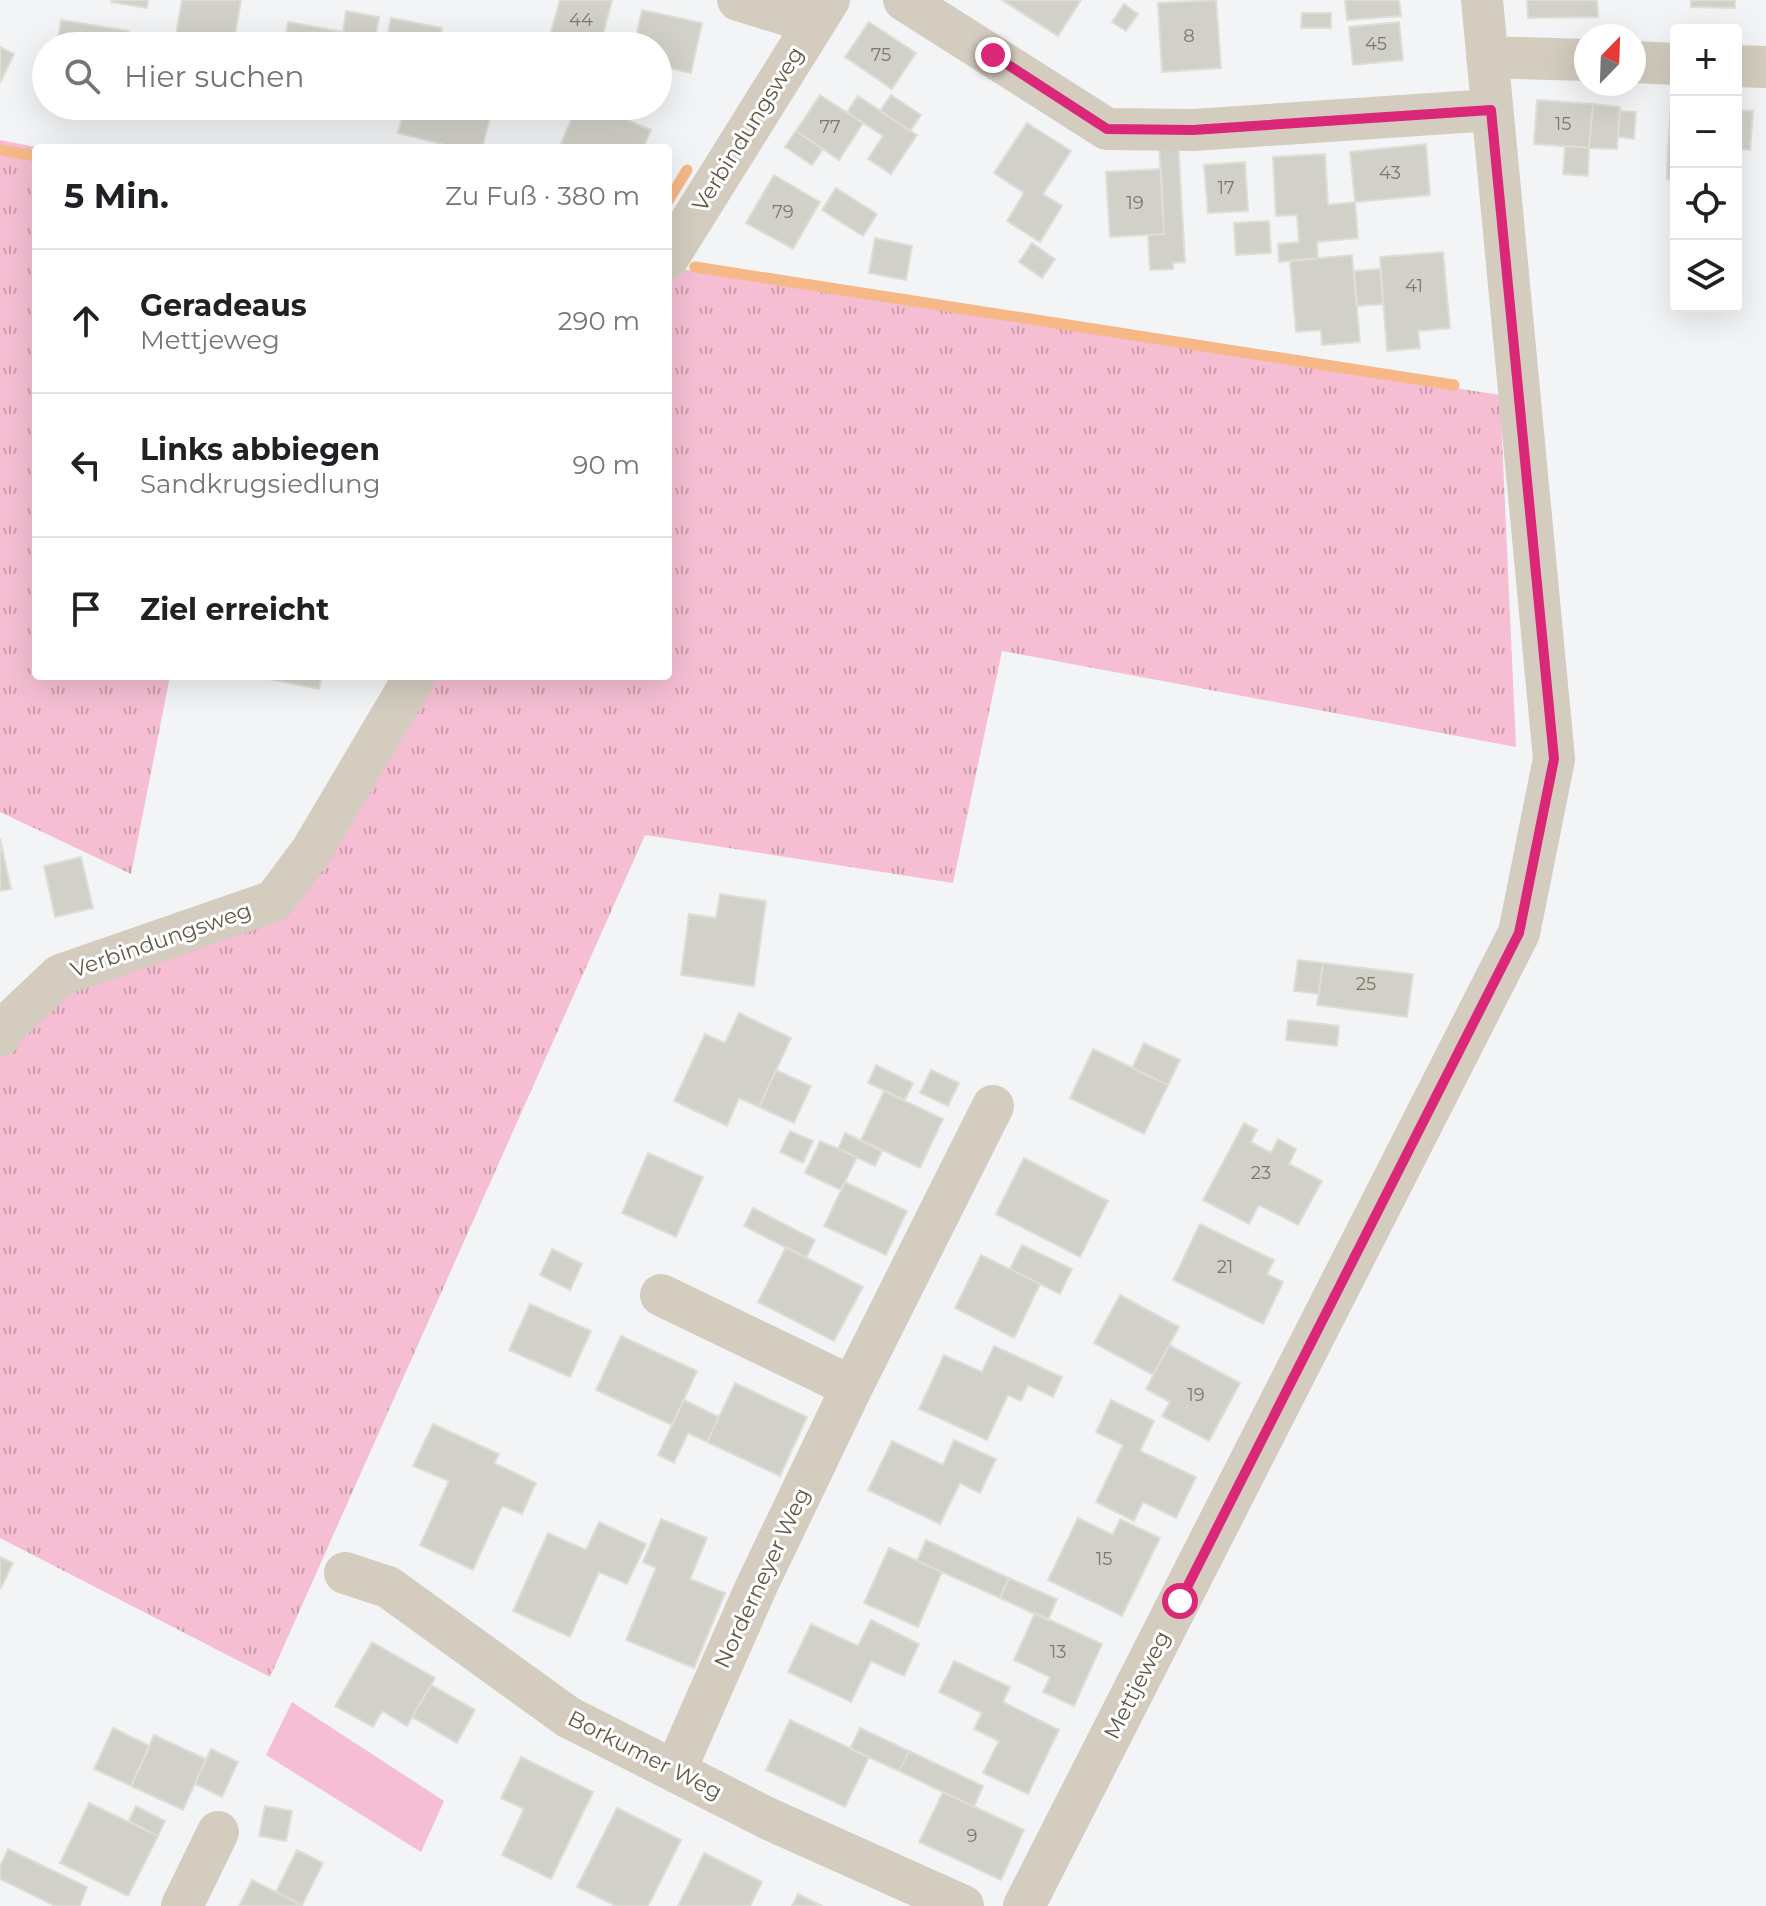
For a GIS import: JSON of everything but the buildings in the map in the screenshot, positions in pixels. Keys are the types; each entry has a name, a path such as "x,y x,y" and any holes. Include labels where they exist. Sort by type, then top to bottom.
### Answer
{"street":[{"path":"738,0 821,12"},
{"path":"904,0 1107,129 1193,130 1491,110"},
{"name":"Mettjeweg","path":"1024,1906 1519,933 1554,759 1482,0"},
{"name":"Verbindungsweg","path":"672,252 821,12"},
{"path":"1487,57 1574,60"},
{"path":"1646,63 1670,64"},
{"path":"1742,66 1766,67"},
{"name":"Verbindungsweg","path":"0,1036 3,1029 60,975 274,901 312,850 413,680"},
{"name":"Norderneyer Weg","path":"675,1771 757,1585 993,1106"},
{"path":"661,1295 852,1387"},
{"name":"Borkumer Weg","path":"345,1573 388,1587 568,1717 769,1819 963,1906"},
{"path":"182,1906 218,1832"}],"green space":[{"path":"0,140 32,146 32,680 169,680 131,874 0,812"},
{"path":"672,268 1500,395 1516,747 1002,651 953,883 645,835 270,1677 0,1538 0,1036 60,975 274,901 414,680 672,680"},
{"path":"292,1702 444,1801 421,1852 266,1755"}],"waterway":[{"path":"0,150 32,155"},
{"path":"672,194 687,170"},
{"path":"695,267 1454,385"}],"route":[{"path":"993,55 1107,129 1193,130 1491,110 1554,759 1519,933 1180,1601"}]}
